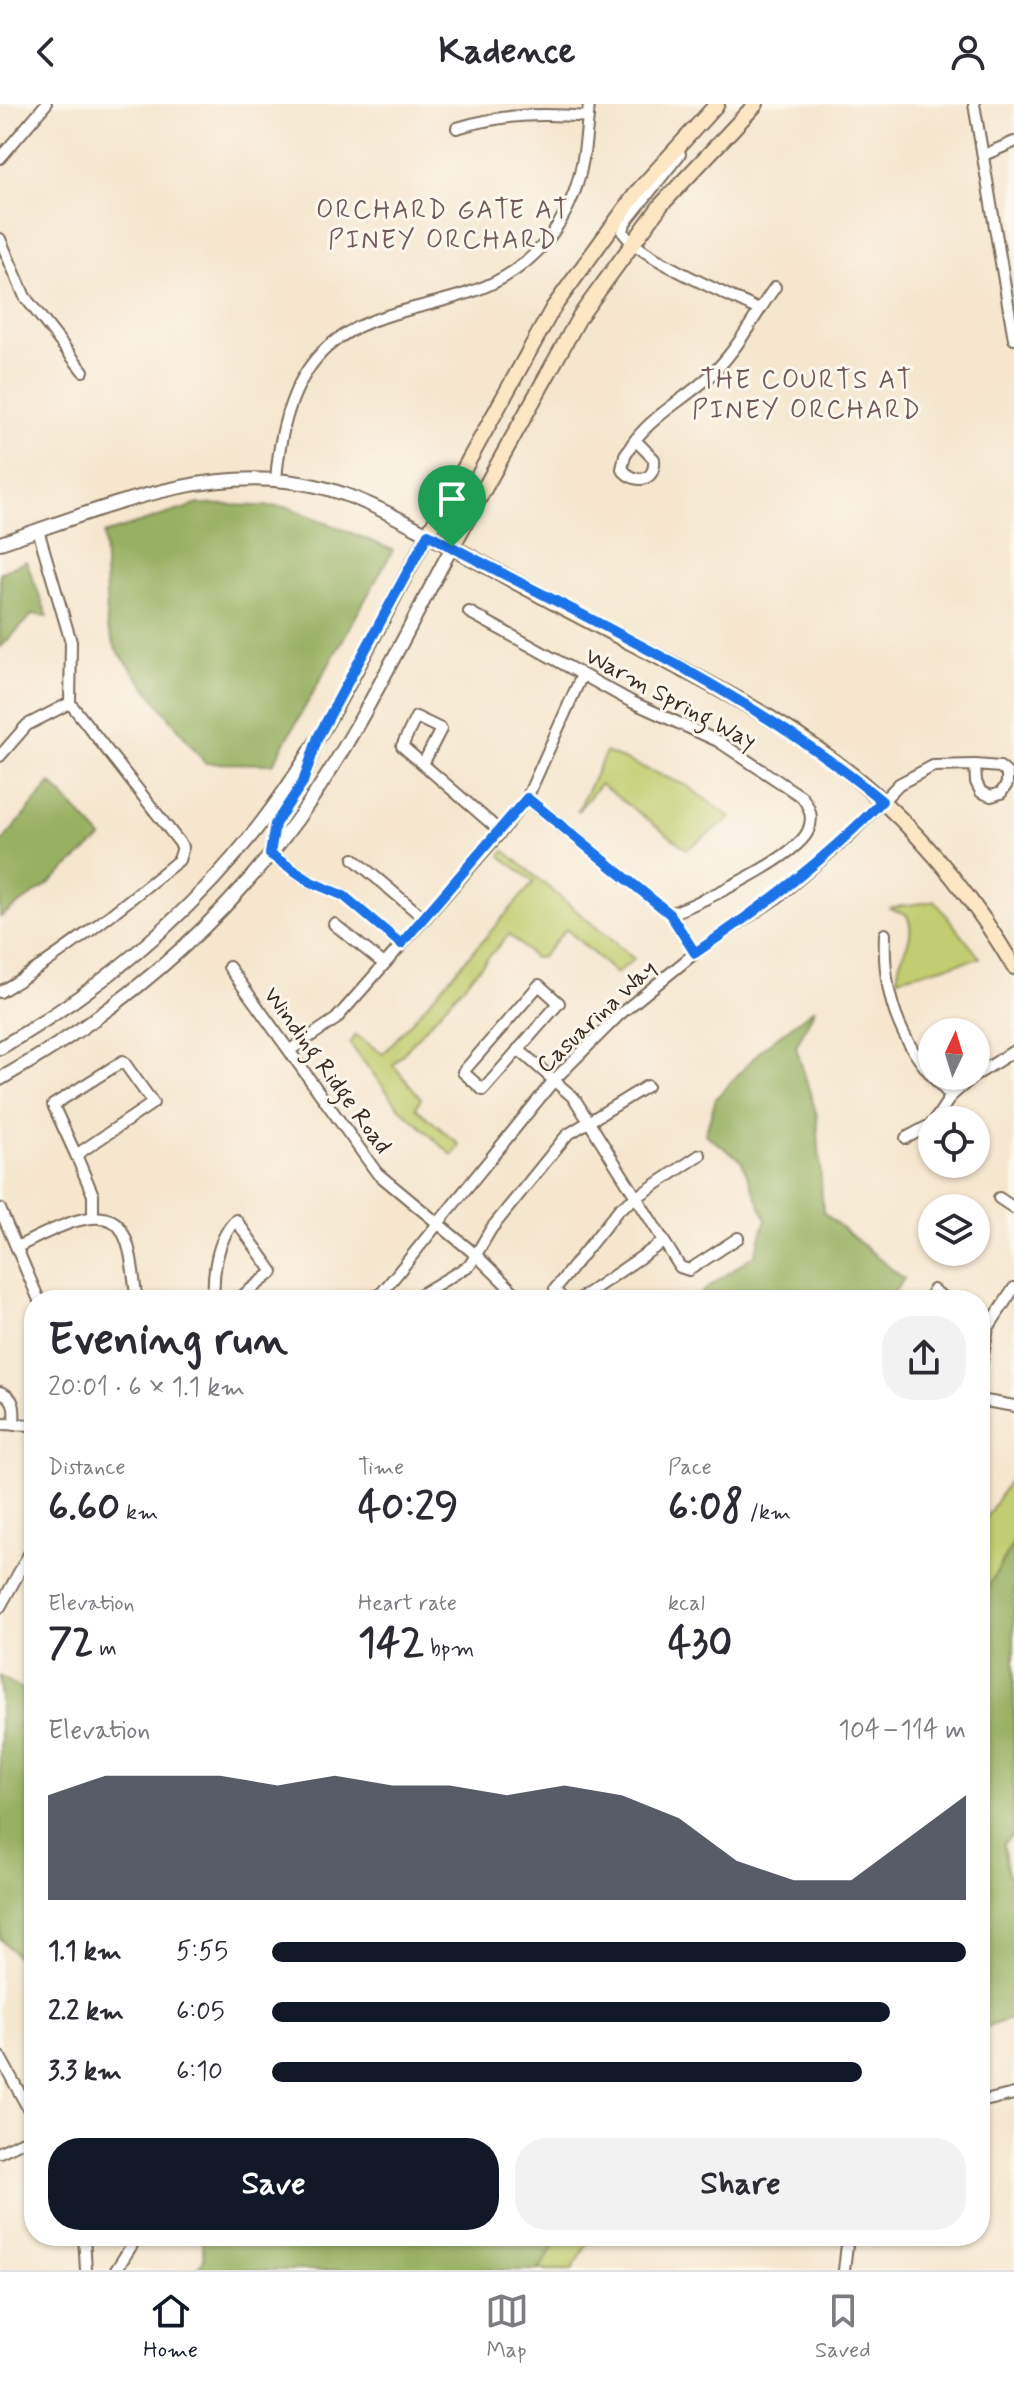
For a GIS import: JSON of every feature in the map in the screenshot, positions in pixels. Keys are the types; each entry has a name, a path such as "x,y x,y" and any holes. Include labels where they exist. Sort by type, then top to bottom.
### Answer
{"main road":[{"path":"717,104 623,209 553,308 428,534 766,715 831,759 882,801 944,866 1014,967"},
{"path":"452,547 580,316 632,243 709,151 756,104"}],"street":[{"path":"0,158 46,104"},
{"path":"276,480 286,413 293,393 315,359 329,345 363,322 470,295 520,267 543,246 570,204 583,161 589,104"},
{"path":"974,104 1014,339"},
{"path":"457,128 509,115 534,113 588,117"},
{"path":"691,131 679,155 625,223 623,232 632,243 759,310"},
{"path":"984,155 1014,142"},
{"path":"0,239 25,297 83,371"},
{"path":"635,440 654,417 713,373 741,339 775,287"},
{"path":"0,543 174,488 228,480 276,480 314,485 352,497 428,534 318,737 268,813 234,856 163,931 69,1006 0,1048"},
{"path":"0,992 51,962 114,913 179,860 183,847 70,703 71,642 38,530"},
{"path":"0,1079 82,1030 139,987 220,912 270,854 314,795 452,547"},
{"name":"Warm Spring Way","path":"469,612 582,675 718,741 802,797 809,806 811,818 804,839 719,895 670,914"},
{"path":"290,1050 336,1019 501,832 527,798 582,675"},
{"path":"0,756 27,725 70,703"},
{"path":"423,764 441,729 416,717 402,746 501,832"},
{"path":"270,854 275,824 303,782 318,737"},
{"name":"Casuarina Way","path":"384,1290 555,1079 619,1015 695,953 778,897 848,837 899,784 924,769 975,765"},
{"path":"527,798 670,914 695,953"},
{"path":"270,854 311,882 344,896 401,944"},
{"path":"354,859 425,919"},
{"path":"334,924 384,964"},
{"path":"885,934 888,996 897,1024 928,1074 951,1096"},
{"name":"Winding Ridge Road","path":"229,967 377,1173 438,1222 512,1290"},
{"path":"539,985 559,1003 518,1049 483,1090 463,1072 539,985"},
{"path":"518,1049 574,1098 634,1199 680,1267 689,1270 738,1238"},
{"path":"990,1066 1014,1051"},
{"path":"76,1155 153,1103 123,1061 53,1105 93,1195 93,1217"},
{"path":"428,1290 470,1265 491,1229 567,1135 647,1086"},
{"path":"944,1106 958,1090"},
{"path":"906,1138 918,1131"},
{"path":"556,1290 619,1209 700,1155"},
{"path":"999,1198 1014,1208"},
{"path":"0,1209 35,1290"},
{"path":"17,1247 75,1221 93,1217 112,1221 123,1230 135,1290"},
{"path":"213,1290 221,1246 227,1229 236,1220 273,1272 250,1290"},
{"path":"593,1290 663,1242"},
{"path":"990,1318 1014,1288"},
{"path":"0,1392 11,1398 15,1406 14,1425"},
{"path":"990,1402 1014,1406"},
{"path":"0,1424 24,1425"},
{"path":"0,1607 24,1563"},
{"path":"0,2057 24,2101"},
{"path":"990,2100 1014,2094"},
{"path":"0,2152 24,2141"},
{"path":"85,2246 86,2270"},
{"path":"116,2270 131,2246"},
{"path":"844,2270 847,2246"}],"green space":[{"path":"199,504 288,507 393,550 273,764 205,763 116,649 107,626 104,534"},
{"path":"26,561 48,617 33,614 0,648 0,573"},
{"path":"606,752 687,786 731,818 687,849 600,784 577,812"},
{"path":"51,783 102,838 46,886 0,917 0,844"},
{"path":"505,851 634,959 616,974 566,929 542,957 534,958 509,934 393,1065 421,1098 416,1108 460,1145 453,1156 399,1107 349,1043 356,1035 383,1054 534,882 501,856"},
{"path":"935,901 980,958 898,978 900,961 909,939 910,923 906,914 889,908"},
{"path":"815,1008 796,1047 817,1116 823,1212 904,1279 895,1290 705,1290 755,1254 766,1219 741,1160 705,1134 716,1098 763,1048"},
{"path":"1014,1472 1014,1542 990,1584 990,1512"},
{"path":"1014,1542 1014,1834 1003,1844 1008,1874 1014,1881 1014,2018 990,2026 990,1584"},
{"path":"0,1676 24,1691 24,1963 0,1939"},
{"path":"202,2246 554,2246 539,2270 196,2270 204,2259"},
{"path":"554,2246 586,2246 572,2270 539,2270"}],"district":[{"name":"ORCHARD GATE AT PINEY ORCHARD","path":"443,224"},
{"name":"THE COURTS AT PINEY ORCHARD","path":"807,394"}],"route":[{"path":"428,534 452,547 766,715 831,759 882,801 848,837 778,897 695,953 670,914 527,798 501,832 401,944 344,896 311,882 270,854 275,824 303,782 318,737 428,534"}]}
